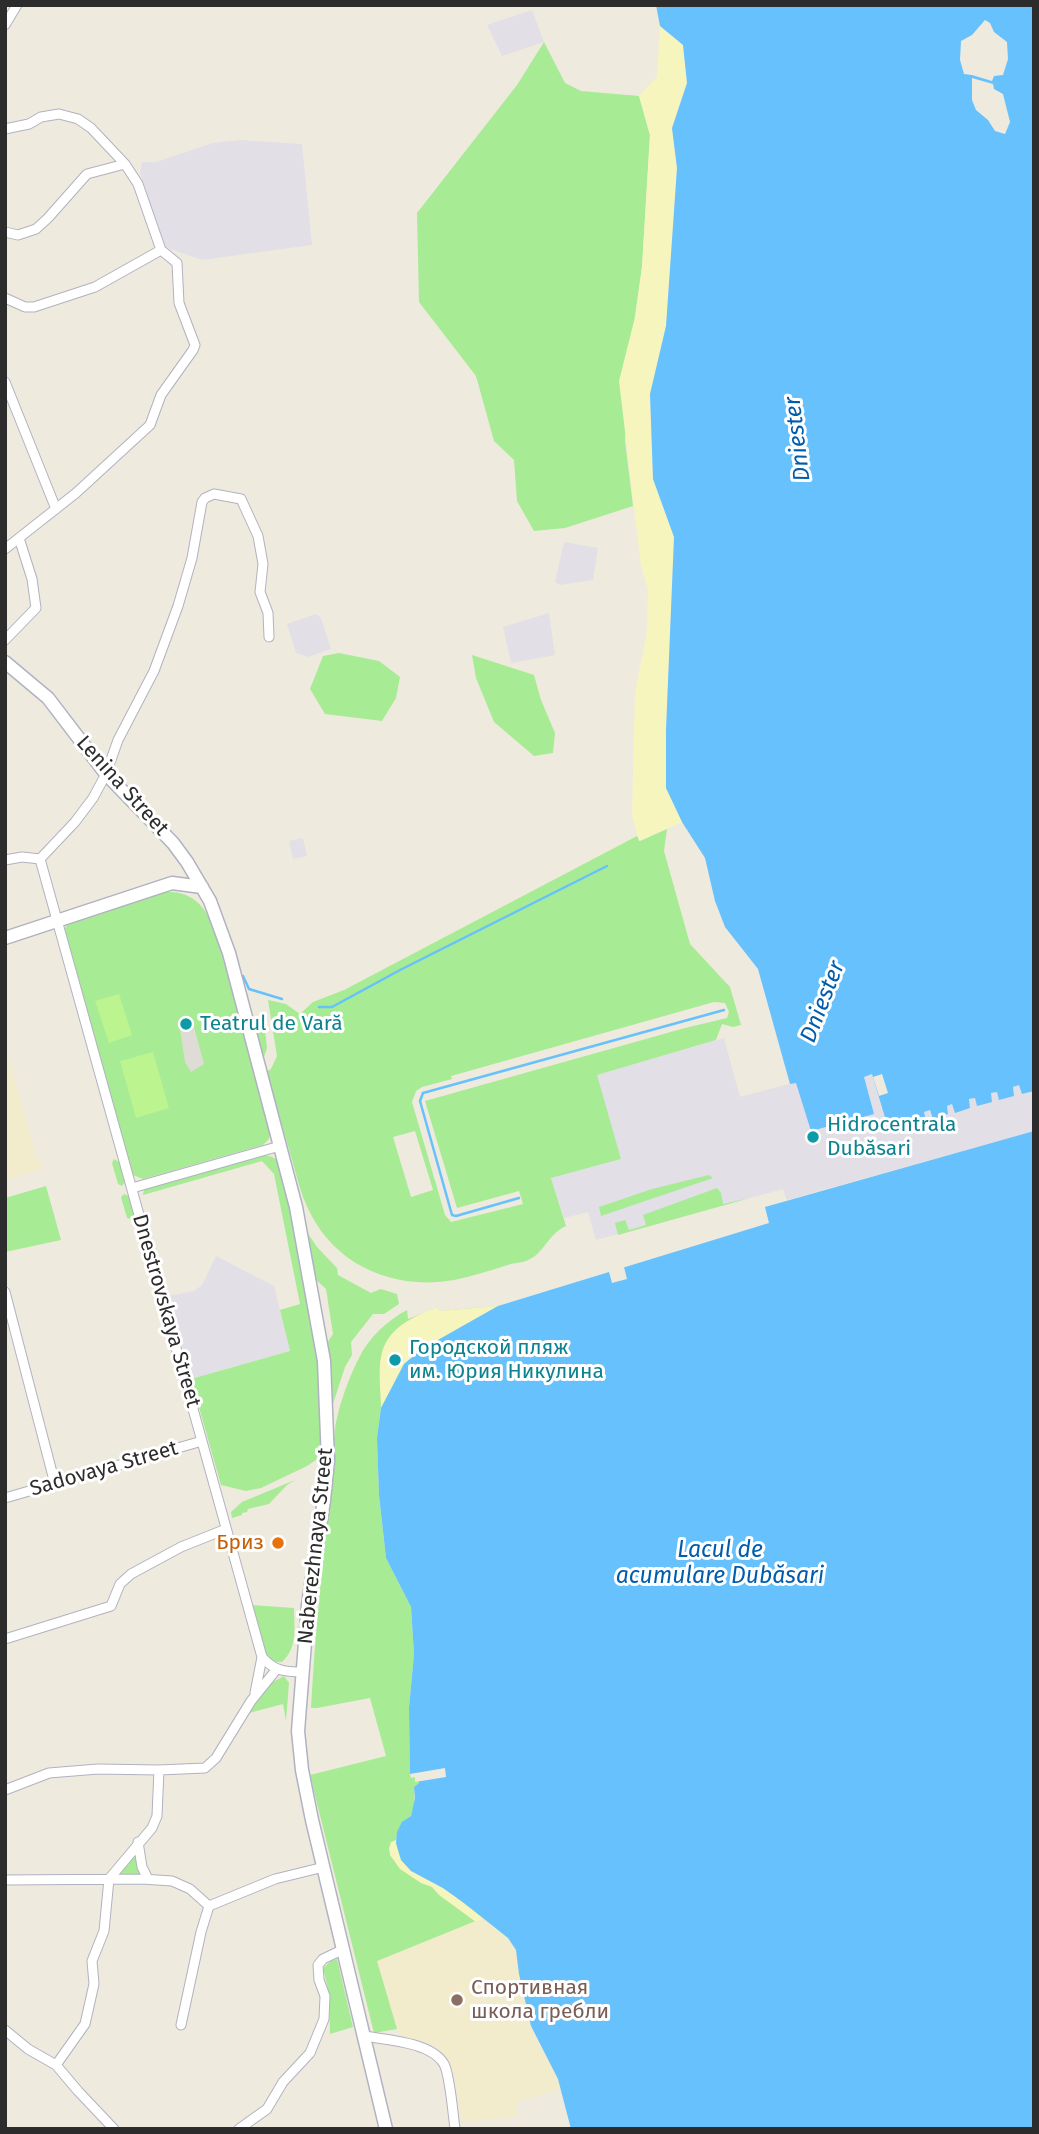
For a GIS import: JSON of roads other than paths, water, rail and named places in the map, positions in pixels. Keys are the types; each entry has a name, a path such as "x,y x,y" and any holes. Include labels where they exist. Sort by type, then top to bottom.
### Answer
{"street":[{"path":"5,25 17,5"},
{"path":"5,129 59,114 78,119 91,128 125,164 138,184 160,250 177,263 179,303 195,345 161,395 150,425 56,509 5,550"},
{"path":"5,232 18,234 36,229 87,174 125,164"},
{"path":"5,298 25,307 34,307 95,287 160,250"},
{"path":"5,382 9,402 56,509"},
{"path":"5,860 22,857 40,859 75,822 93,797 106,774 118,740 154,671 192,558 202,502 214,494 241,499 258,536 263,564 260,592 268,613 270,637"},
{"path":"5,640 36,608 32,579 19,538"},
{"name":"Lenina Street","path":"5,662 48,698 106,774 165,834 202,887"},
{"name":"Dnestrovskaya Street","path":"40,859 262,1657"},
{"path":"5,938 172,883 202,887"},
{"name":"Naberezhnaya Street","path":"202,887 219,920 229,953 280,1146 320,1336 327,1385 328,1461 308,1605 298,1731 299,1751 386,2129"},
{"path":"132,1188 280,1146"},
{"path":"5,1292 55,1484"},
{"name":"Sadovaya Street","path":"5,1498 202,1441"},
{"path":"5,1639 111,1606 120,1584 131,1574 181,1547 226,1530"},
{"path":"262,1657 276,1670 303,1672"},
{"path":"255,1696 262,1657"},
{"path":"5,1790 49,1773 98,1769 205,1768 216,1758 255,1696 276,1670"},
{"path":"56,2065 85,2024 94,1984 92,1961 104,1931 109,1879 152,1828 157,1816 159,1770"},
{"path":"138,1842 142,1867 148,1879"},
{"path":"209,1906 275,1880 324,1867"},
{"path":"5,1880 172,1881 190,1889 209,1906"},
{"path":"181,2025 209,1906"},
{"path":"239,2129 267,2109 283,2082 310,2053 324,2019 325,1996 319,1980 318,1965 323,1959 344,1949"},
{"path":"5,2030 28,2049 56,2065 114,2129"},
{"path":"364,2036 419,2046 437,2056 446,2066 455,2129"}],"water":[{"name":"Dniester","path":"656,5 1034,5 1034,1091 1022,1094 1019,1085 1013,1087 1014,1096 999,1100 997,1092 991,1093 992,1102 977,1106 975,1098 969,1099 970,1108 955,1113 952,1104 947,1106 948,1114 933,1119 930,1110 924,1112 926,1121 910,1125 908,1117 904,1118 904,1127 889,1131 872,1074 864,1077 874,1114 811,1131 796,1083 790,1084 758,969 725,927 715,901 705,858 682,822 666,788 674,537 653,479 650,394 666,326 677,168 672,128 687,83 683,45 660,26","holes":["985,20 990,23 994,32 1007,42 1008,59 1003,75 994,76 992,81 964,74 960,60 961,41 972,35","972,78 993,84 994,89 1003,94 1010,122 1005,134 995,131 988,120 976,110 972,100"]},
{"name":"Lacul de acumulare Dubăsari","path":"1034,1131 1034,2129 571,2129 558,2079 531,2026 516,1950 508,1938 464,1903 411,1871 401,1860 396,1843 402,1822 411,1816 415,1798 414,1787 419,1783 418,1773 410,1774 409,1708 414,1654 411,1607 386,1558 379,1495 377,1438 381,1408 404,1364 422,1349 498,1306 769,1223 765,1207"}],"waterway":[{"path":"319,1007 332,1007 607,866"},
{"path":"243,976 249,989 282,999"},
{"path":"519,1198 452,1215 420,1101 423,1093 724,1010"}],"place":[{"name":"Teatrul de Vară","path":"186,1024"},
{"name":"Hidrocentrala Dubăsari","path":"813,1137"},
{"name":"Городской пляж им. Юрия Никулина","path":"395,1360"},
{"name":"Бриз","path":"278,1543"},
{"name":"Спортивная школа гребли","path":"457,2000"}]}
